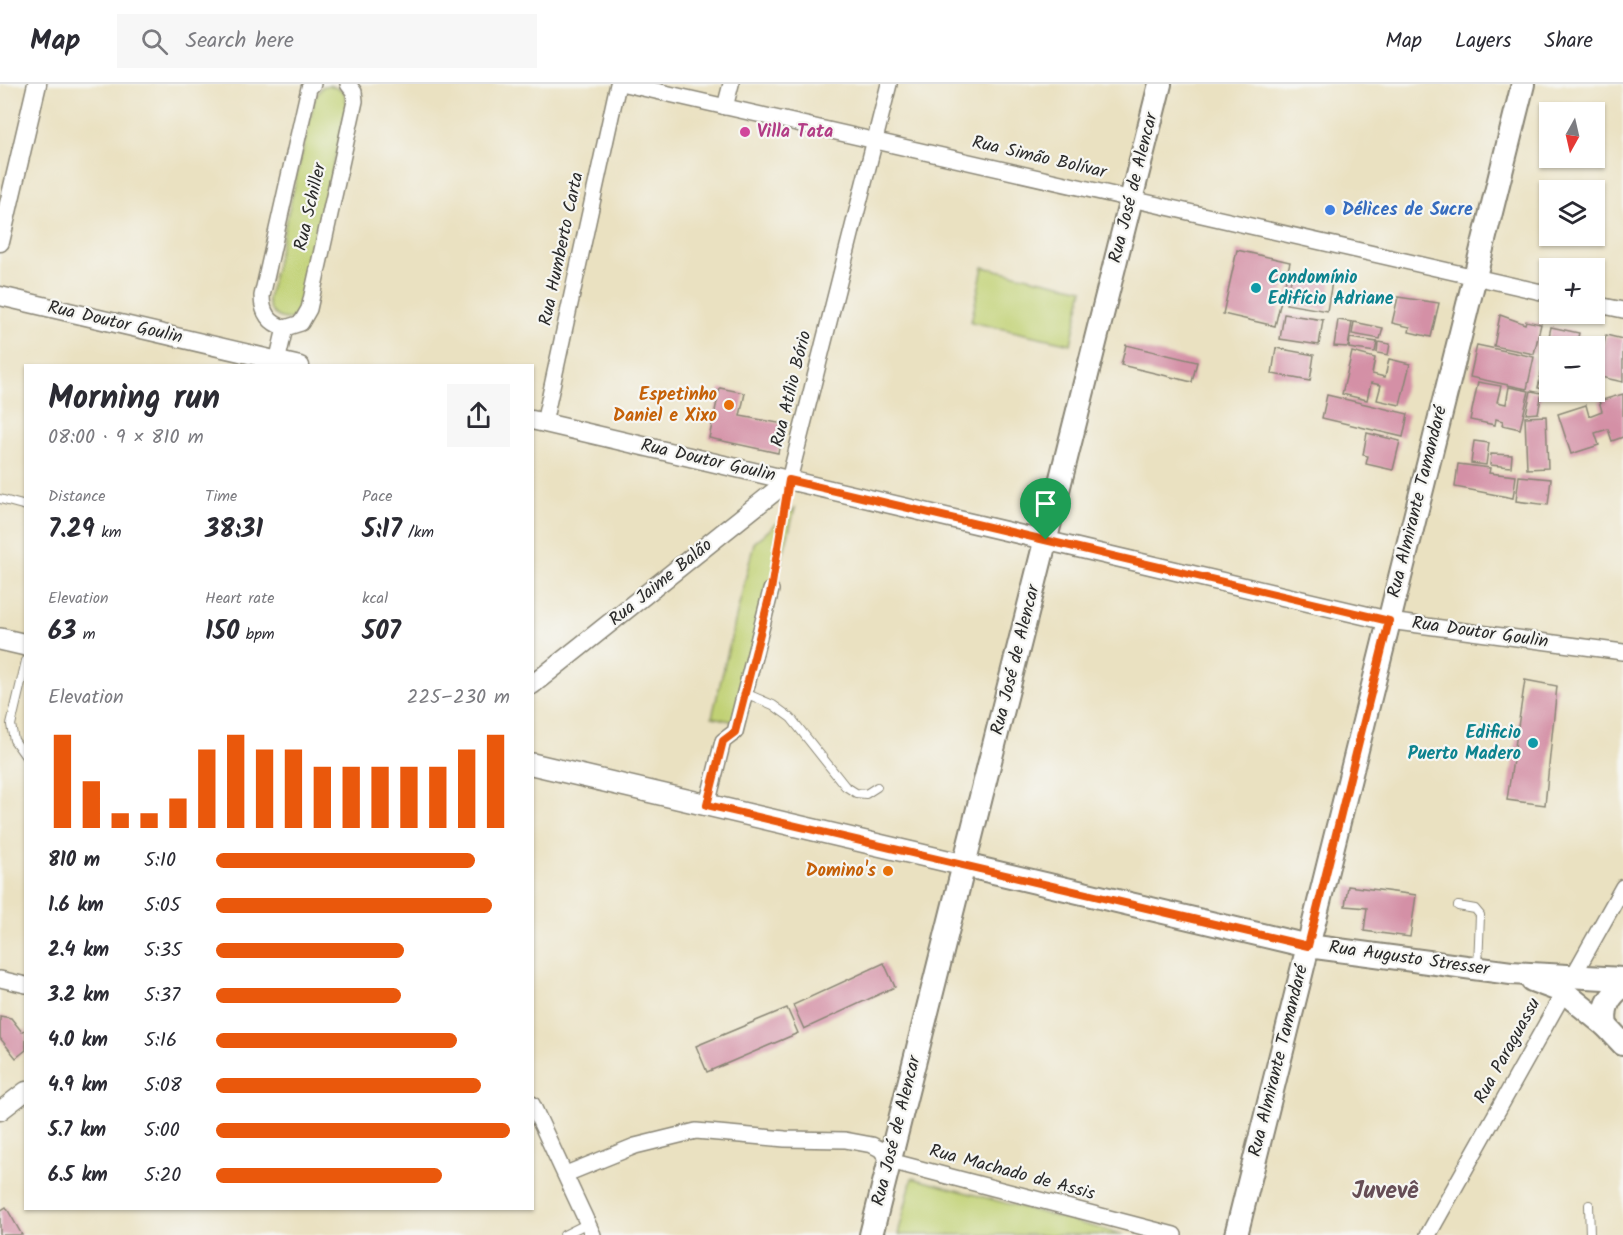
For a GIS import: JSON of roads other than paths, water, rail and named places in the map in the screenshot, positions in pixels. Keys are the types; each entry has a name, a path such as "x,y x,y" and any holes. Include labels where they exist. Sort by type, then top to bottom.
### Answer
{"main road":[{"name":"Rua José de Alencar","path":"871,1235 1160,84"},
{"name":"Rua Almirante Tamandaré","path":"1236,1235 1523,84"},
{"path":"0,639 24,645"},
{"name":"Rua Augusto Stresser","path":"534,764 1308,946 1478,968 1568,984"},
{"path":"1568,984 1623,979"},
{"path":"1568,984 1623,1044"},
{"path":"1606,1026 1604,1014 1609,998 1623,986"}],"street":[{"path":"0,242 4,210 37,84"},
{"name":"Rua Schiller","path":"313,84 309,88 262,296 262,305 268,319 285,328 301,323 309,309 355,101 354,92 348,84"},
{"name":"Rua Humberto Carta","path":"538,422 618,84"},
{"name":"Rua Simão Bolívar","path":"625,84 1539,292"},
{"path":"725,107 731,84"},
{"name":"Rua Atílio Bório","path":"789,480 889,84"},
{"name":"Rua Doutor Goulin","path":"0,296 277,363"},
{"path":"1605,306 1623,310"},
{"path":"277,363 285,328"},
{"name":"Rua Doutor Goulin","path":"538,422 1389,621 1623,652"},
{"name":"Rua Jaime Balão","path":"534,684 789,480"},
{"path":"707,805 723,741 735,732 771,590"},
{"name":"Rua Paraguassu","path":"1428,1235 1623,887"},
{"path":"0,979 24,985"},
{"path":"0,1111 24,1093"},
{"path":"534,1108 591,1229"},
{"name":"Rua Machado de Assis","path":"566,1174 635,1146 679,1133 696,1131 777,1138 845,1140 872,1145 880,1149 890,1161 1174,1235"}],"lane":[{"path":"0,499 24,505"},
{"path":"24,670 11,725 14,740 24,754"},
{"path":"745,693 773,705 791,718 845,786 856,793 866,794 877,787"},
{"path":"1458,906 1475,909 1480,915 1478,968"},
{"path":"1589,1205 1590,1235"},
{"path":"564,1235 591,1229"}],"place":[{"name":"Villa Tata","path":"745,132"},
{"name":"Délices de Sucre","path":"1330,210"},
{"name":"Condomínio Edifício Adriane","path":"1256,288"},
{"name":"Espetinho Daniel e Xixo","path":"729,405"},
{"name":"Edificio Puerto Madero","path":"1533,743"},
{"name":"Domino's","path":"888,871"}],"district":[{"name":"Juvevê","path":"1385,1191"}]}
